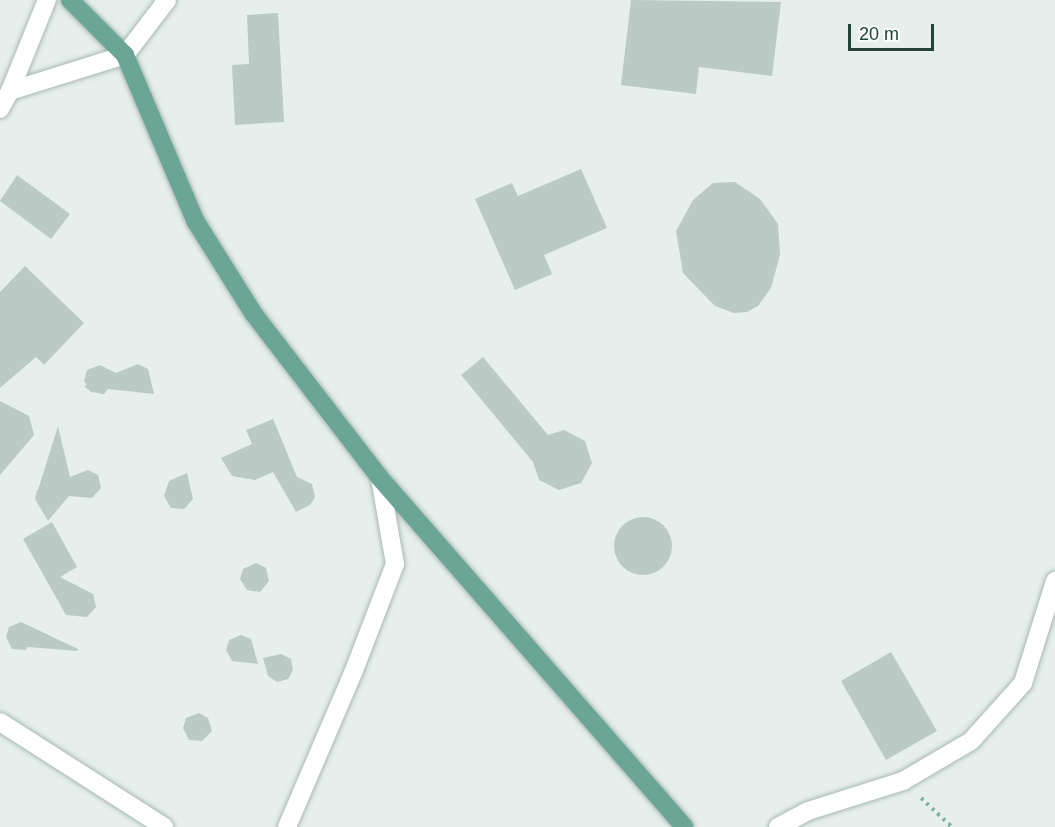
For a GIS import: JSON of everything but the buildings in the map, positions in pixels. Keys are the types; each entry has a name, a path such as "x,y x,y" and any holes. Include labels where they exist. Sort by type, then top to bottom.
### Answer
{"main road":[{"path":"70,0 125,55 196,222 254,313 380,478 684,827"}],"street":[{"path":"0,108 10,91 47,0"},
{"path":"10,91 125,55 167,0"},
{"path":"287,827 353,673 395,564 380,478"},
{"path":"778,827 808,811 903,781 971,741 1023,683 1055,581"},
{"path":"0,722 164,827"}],"path":[{"path":"903,781 952,827"}]}
